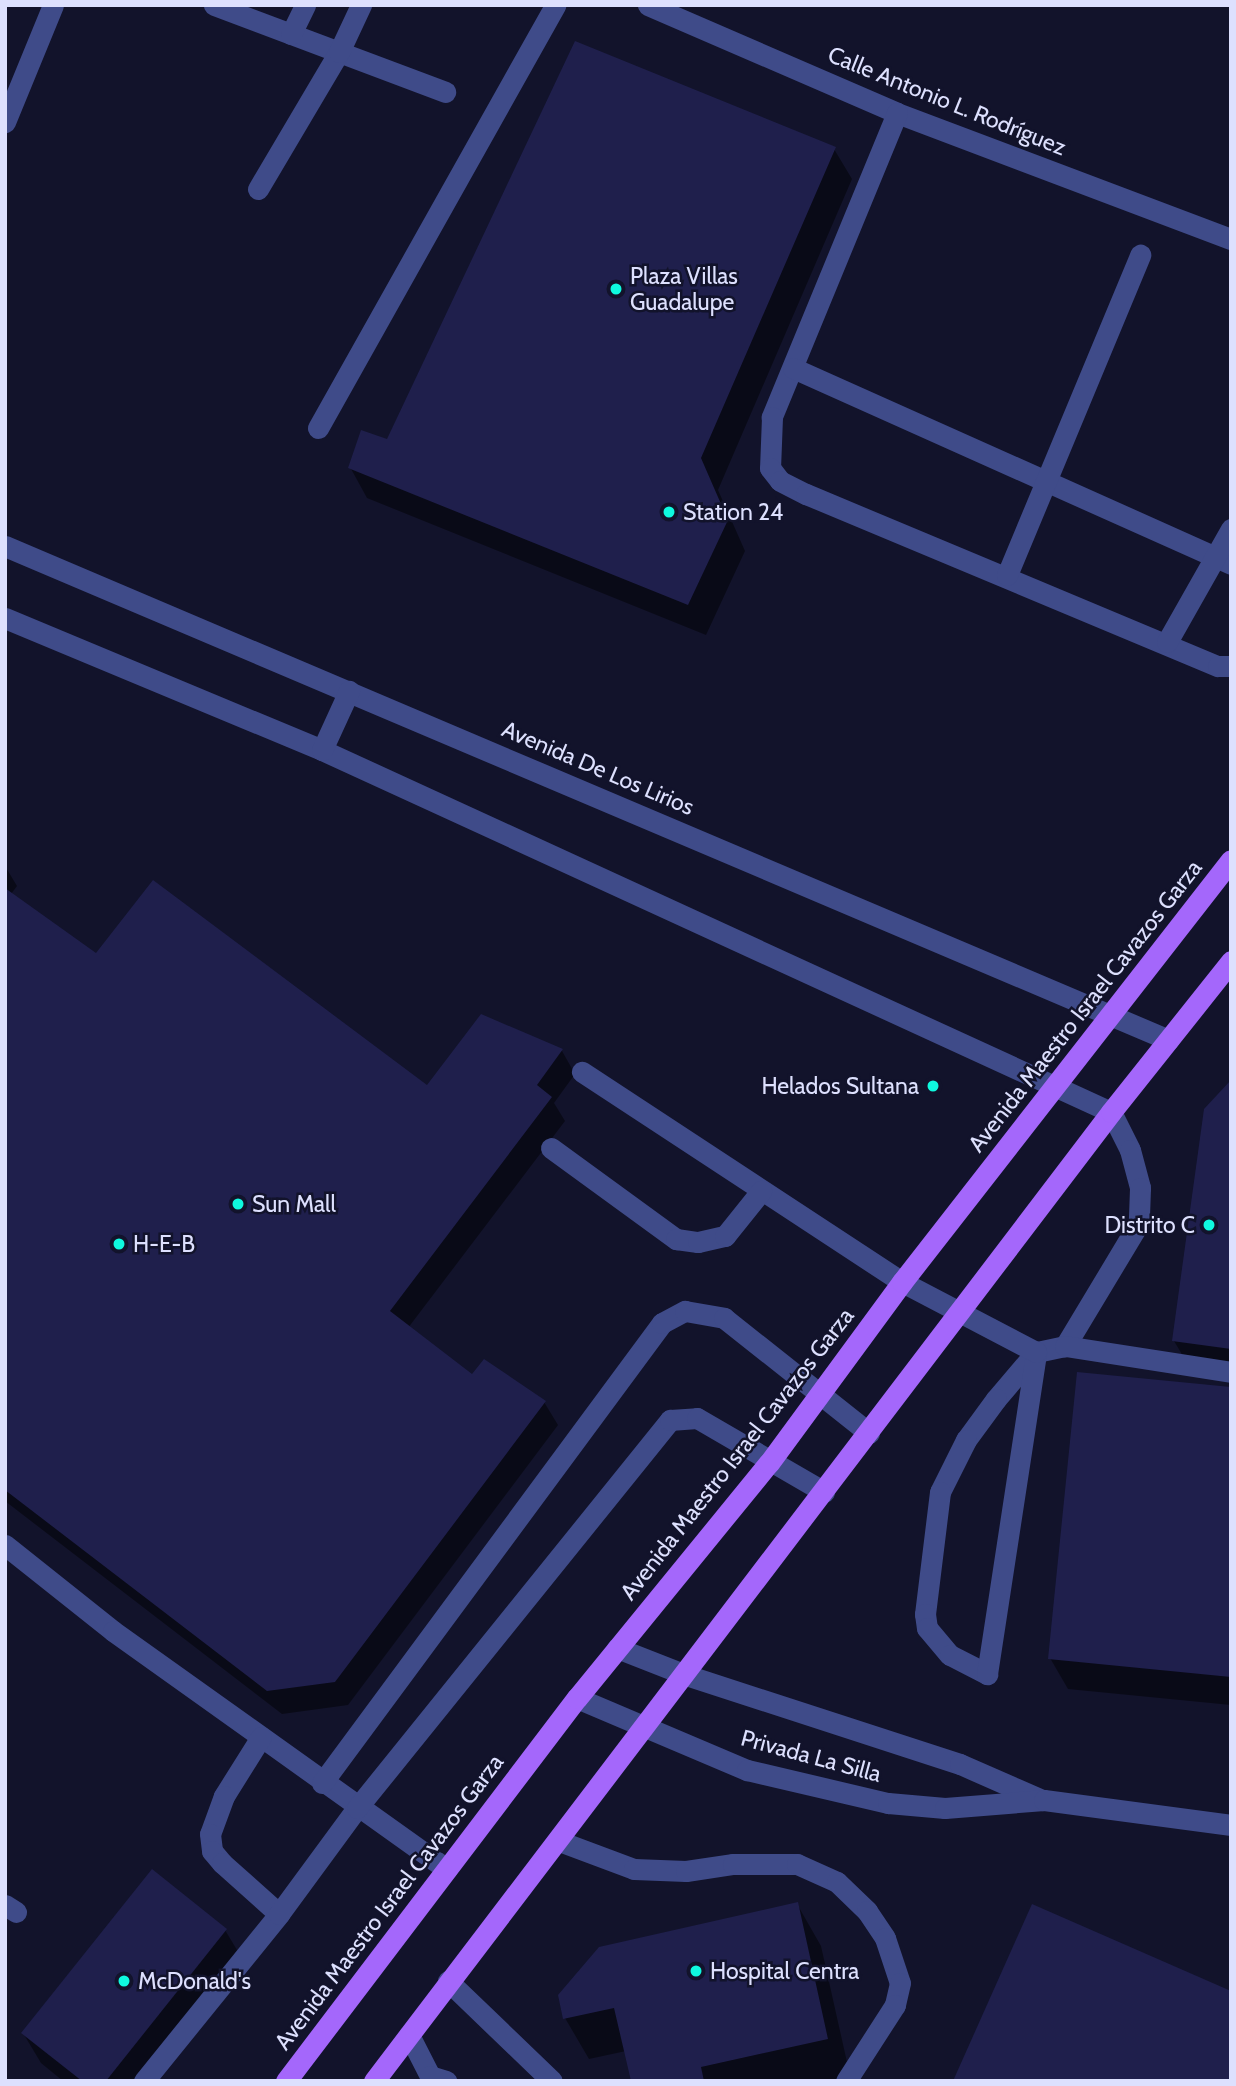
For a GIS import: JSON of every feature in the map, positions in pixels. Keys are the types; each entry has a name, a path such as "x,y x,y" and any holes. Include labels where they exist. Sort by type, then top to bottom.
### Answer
{"main road":[{"name":"Avenida Maestro Israel Cavazos Garza","path":"286,2081 577,1698 769,1463 902,1282 1231,860"},
{"path":"374,2081 448,1981 686,1675 1111,1111 1231,961"}],"street":[{"path":"5,122 53,5"},
{"path":"214,5 445,92"},
{"path":"291,34 305,5"},
{"path":"258,189 339,52 361,5"},
{"path":"318,428 555,5"},
{"name":"Calle Antonio L. Rodríguez","path":"648,5 897,113 1231,239"},
{"path":"897,113 769,432 770,468 780,481 1167,642 1218,666 1231,666"},
{"path":"1007,575 1043,480 1140,255"},
{"path":"793,368 1223,560"},
{"path":"1167,642 1223,560 1231,530"},
{"name":"Avenida De Los Lirios","path":"5,546 1111,1013 1169,1040"},
{"path":"5,618 322,750 1111,1111 1130,1150 1137,1175 1139,1223 1065,1346"},
{"path":"322,750 349,691"},
{"path":"582,1072 902,1282 1036,1352"},
{"path":"551,1148 676,1239 698,1242 725,1236 761,1191"},
{"path":"322,1783 662,1323 685,1311 724,1318 869,1433"},
{"path":"1036,1352 987,1674 950,1655 928,1628 925,1614 940,1492 966,1440 1036,1352 1065,1346 1231,1371"},
{"path":"145,2081 279,1913 357,1808 670,1420 697,1418 769,1463 824,1492"},
{"path":"5,1545 113,1631 357,1808 447,1869"},
{"name":"Privada La Silla","path":"617,1648 686,1675 960,1764 1044,1800"},
{"name":"Privada La Silla","path":"577,1698 643,1729 747,1770 888,1803 945,1808 1044,1800 1231,1825"},
{"path":"261,1737 224,1796 209,1834 217,1857 279,1913"},
{"path":"559,1841 634,1869 686,1871 733,1864 796,1864 837,1882 867,1911 885,1938 900,1983 895,2005 846,2081"},
{"path":"448,1981 552,2081"},
{"path":"408,2035 435,2079"}],"building":[{"name":"Plaza Villas Guadalupe","path":"575,41 836,147 701,458 728,520 688,605 348,468 361,430 387,439"},
{"name":"Sun Mall","path":"153,880 427,1085 481,1014 563,1049 537,1085 552,1097 390,1311 472,1374 484,1359 546,1401 335,1682 267,1691 5,1490 5,888 96,953"},
{"name":"Distrito C","path":"1231,1080 1231,1349 1172,1341 1204,1109"},
{"path":"1077,1372 1231,1387 1231,1677 1048,1659"},
{"name":"McDonald's","path":"152,1869 227,1929 106,2081 82,2081 21,2033"},
{"name":"Hospital Centra","path":"798,1902 828,2039 701,2067 704,2081 631,2081 614,2008 563,2019 558,1995 599,1947"},
{"path":"1032,1904 1231,1991 1231,2081 953,2081"}],"place":[{"name":"Plaza Villas Guadalupe","path":"616,289"},
{"name":"Station 24","path":"669,512"},
{"name":"Helados Sultana","path":"933,1086"},
{"name":"Sun Mall","path":"238,1204"},
{"name":"Distrito C","path":"1209,1225"},
{"name":"H-E-B","path":"119,1244"},
{"name":"Hospital Centra","path":"696,1971"},
{"name":"McDonald's","path":"124,1981"}]}
